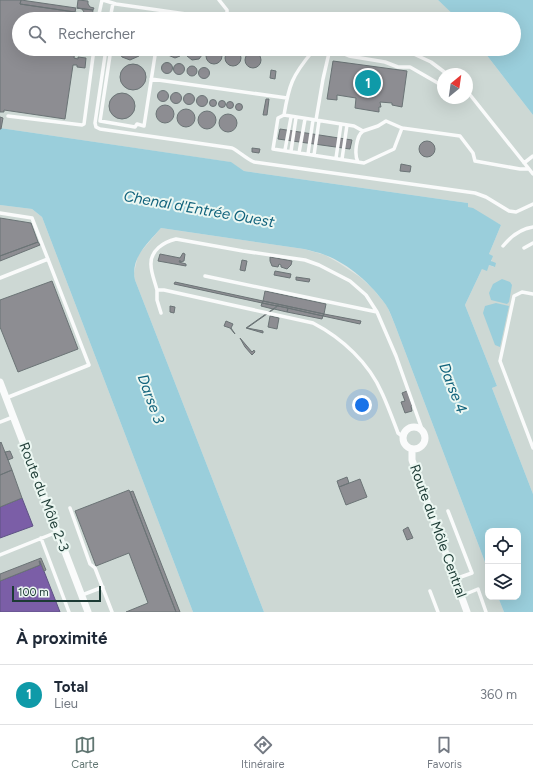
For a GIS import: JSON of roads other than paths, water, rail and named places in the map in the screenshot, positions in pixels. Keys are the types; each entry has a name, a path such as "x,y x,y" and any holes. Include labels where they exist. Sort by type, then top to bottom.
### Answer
{"street":[{"name":"Route du Môle 2-3","path":"0,382 88,612"},
{"path":"417,427 423,432 424,443 419,448 412,450 405,446 402,440 404,432 410,428 417,427"},
{"name":"Route du Môle Central","path":"412,450 412,460 467,612"}],"lane":[{"path":"99,12 102,0 114,4 171,12"},
{"path":"219,0 227,12"},
{"path":"112,12 114,4"},
{"path":"8,116 82,125 84,124 93,56"},
{"path":"105,56 95,123 96,127 100,129 232,148 240,151 246,159 254,162 476,193 486,197 509,211 516,212 533,204"},
{"path":"110,56 100,121 135,127 137,124 144,126 155,56"},
{"path":"284,115 287,98 293,79 309,56"},
{"path":"308,154 328,56"},
{"path":"349,56 385,62 398,67 410,67 437,83"},
{"path":"418,56 431,62 439,68"},
{"path":"151,79 287,98"},
{"path":"473,99 533,174"},
{"path":"363,131 354,126 284,115 278,118 273,148 364,163 394,149 402,128"},
{"path":"285,150 291,117"},
{"path":"291,151 296,118"},
{"path":"299,153 305,119"},
{"path":"314,155 316,121"},
{"path":"358,162 356,156 359,136 363,131 378,126 386,121 402,128 460,136 473,153 475,161 520,169 529,169"},
{"path":"336,158 341,124"},
{"path":"342,159 347,125"},
{"path":"524,163 533,156"},
{"path":"0,213 32,218 89,365 6,398"},
{"path":"502,246 516,233 526,228 533,227"},
{"path":"161,314 151,264 153,256 158,248 166,242 176,239 243,252 305,260 320,265 350,282 366,295 376,312 396,356 423,432"},
{"path":"524,248 533,243"},
{"path":"0,278 48,259"},
{"path":"205,276 376,312"},
{"path":"157,290 164,290 313,323 326,330 362,360 382,392 398,433 402,436"},
{"path":"533,294 522,292 514,296 500,361 533,448"},
{"path":"0,422 13,417"},
{"path":"70,508 90,564 95,568 112,612"},
{"path":"448,511 472,573 455,578"},
{"path":"0,555 57,532"},
{"path":"41,538 70,612"},
{"path":"81,595 103,587"},
{"path":"462,596 478,589 486,612"},
{"path":"430,591 438,612"}],"water":[{"path":"438,0 533,0 533,115 487,56 521,56 521,12 451,12"},
{"path":"0,128 231,162 244,171 468,203 468,207 473,208 501,225 489,254 493,256 491,261 496,263 495,267 489,265 487,271 482,269 465,305 497,386 492,388 533,494 533,612 504,612 499,600 521,600 521,528 485,528 485,562 391,315 386,305 374,290 351,269 334,259 317,252 161,228 141,251 135,265 135,280 264,612 193,612 42,217 32,209 0,205"},
{"path":"502,279 510,282 512,285 509,302 507,304 491,300 489,293 493,284"},
{"path":"496,303 509,306 500,347 495,345 483,313 485,306"}],"place":[{"name":"Total","path":"368,83"}],"water label":[{"name":"Chenal d'Entrée Ouest","path":"199,209"},
{"name":"Darse 4","path":"453,388"},
{"name":"Darse 3","path":"151,399"}]}
